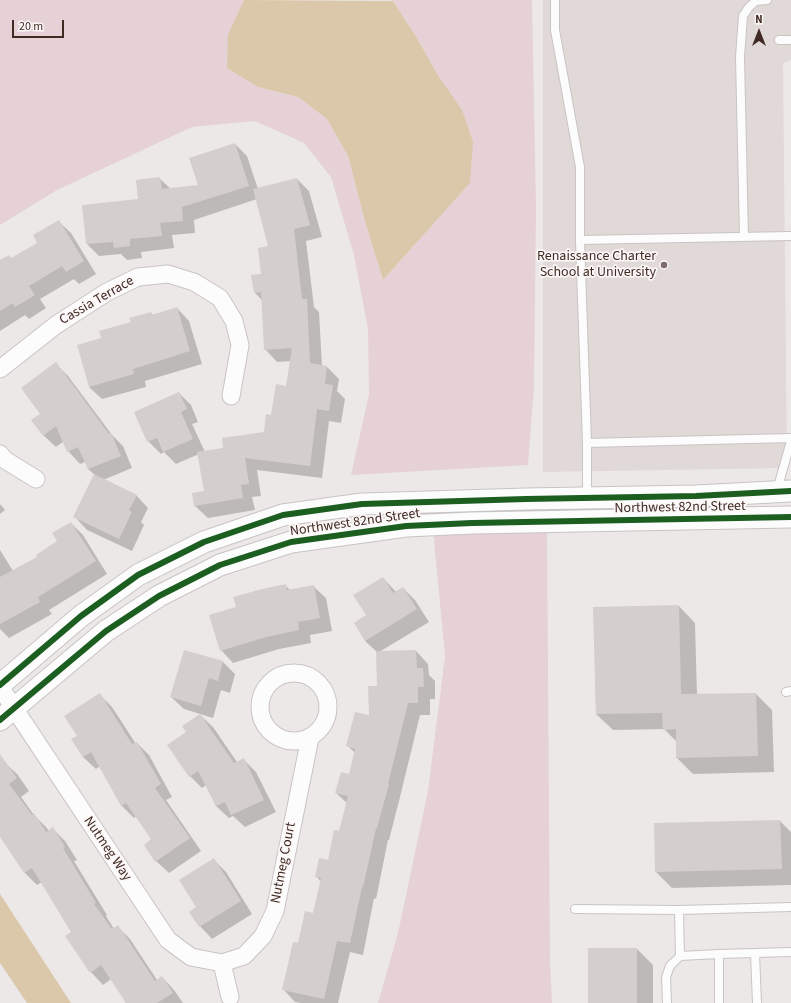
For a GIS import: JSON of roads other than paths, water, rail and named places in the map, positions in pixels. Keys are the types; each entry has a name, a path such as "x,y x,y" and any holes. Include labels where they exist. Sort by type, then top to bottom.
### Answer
{"street":[{"name":"Cassia Terrace","path":"0,369 56,325 107,292 138,277 168,274 194,282 220,298 234,321 240,344 232,396"},
{"path":"0,454 5,460 36,479"},
{"name":"Northwest 82nd Street","path":"0,686 81,616 138,575 204,542 284,515 362,504 696,496 784,491"},
{"name":"Northwest 82nd Street","path":"7,714 106,631 159,596 220,565 291,542 406,526 472,523 791,517"},
{"path":"287,673 304,674 318,682 325,691 328,701 328,712 325,722 319,732 310,738 298,742 287,741 275,737 267,729 261,718 259,707 261,695 267,685 276,677 287,673"},
{"path":"0,686 7,714"},
{"name":"Nutmeg Way","path":"7,714 168,940 191,957 222,963"},
{"name":"Nutmeg Court","path":"222,963 244,956 264,936 275,911 310,738"},
{"path":"222,963 230,997"}],"lane":[{"path":"554,0 555,30 580,167 580,240 587,443 587,499"},
{"path":"744,237 740,57 743,16 748,7 756,2 767,0"},
{"path":"780,40 791,40"},
{"path":"580,240 791,236"},
{"path":"587,443 791,439 784,491"},
{"path":"575,909 679,910 791,907"},
{"path":"679,910 680,956"},
{"path":"667,1003 666,977 670,966 680,956 791,952"},
{"path":"755,953 757,1003"},
{"path":"719,954 719,1003"}],"place":[{"name":"Renaissance Charter School at University","path":"664,265"}]}
